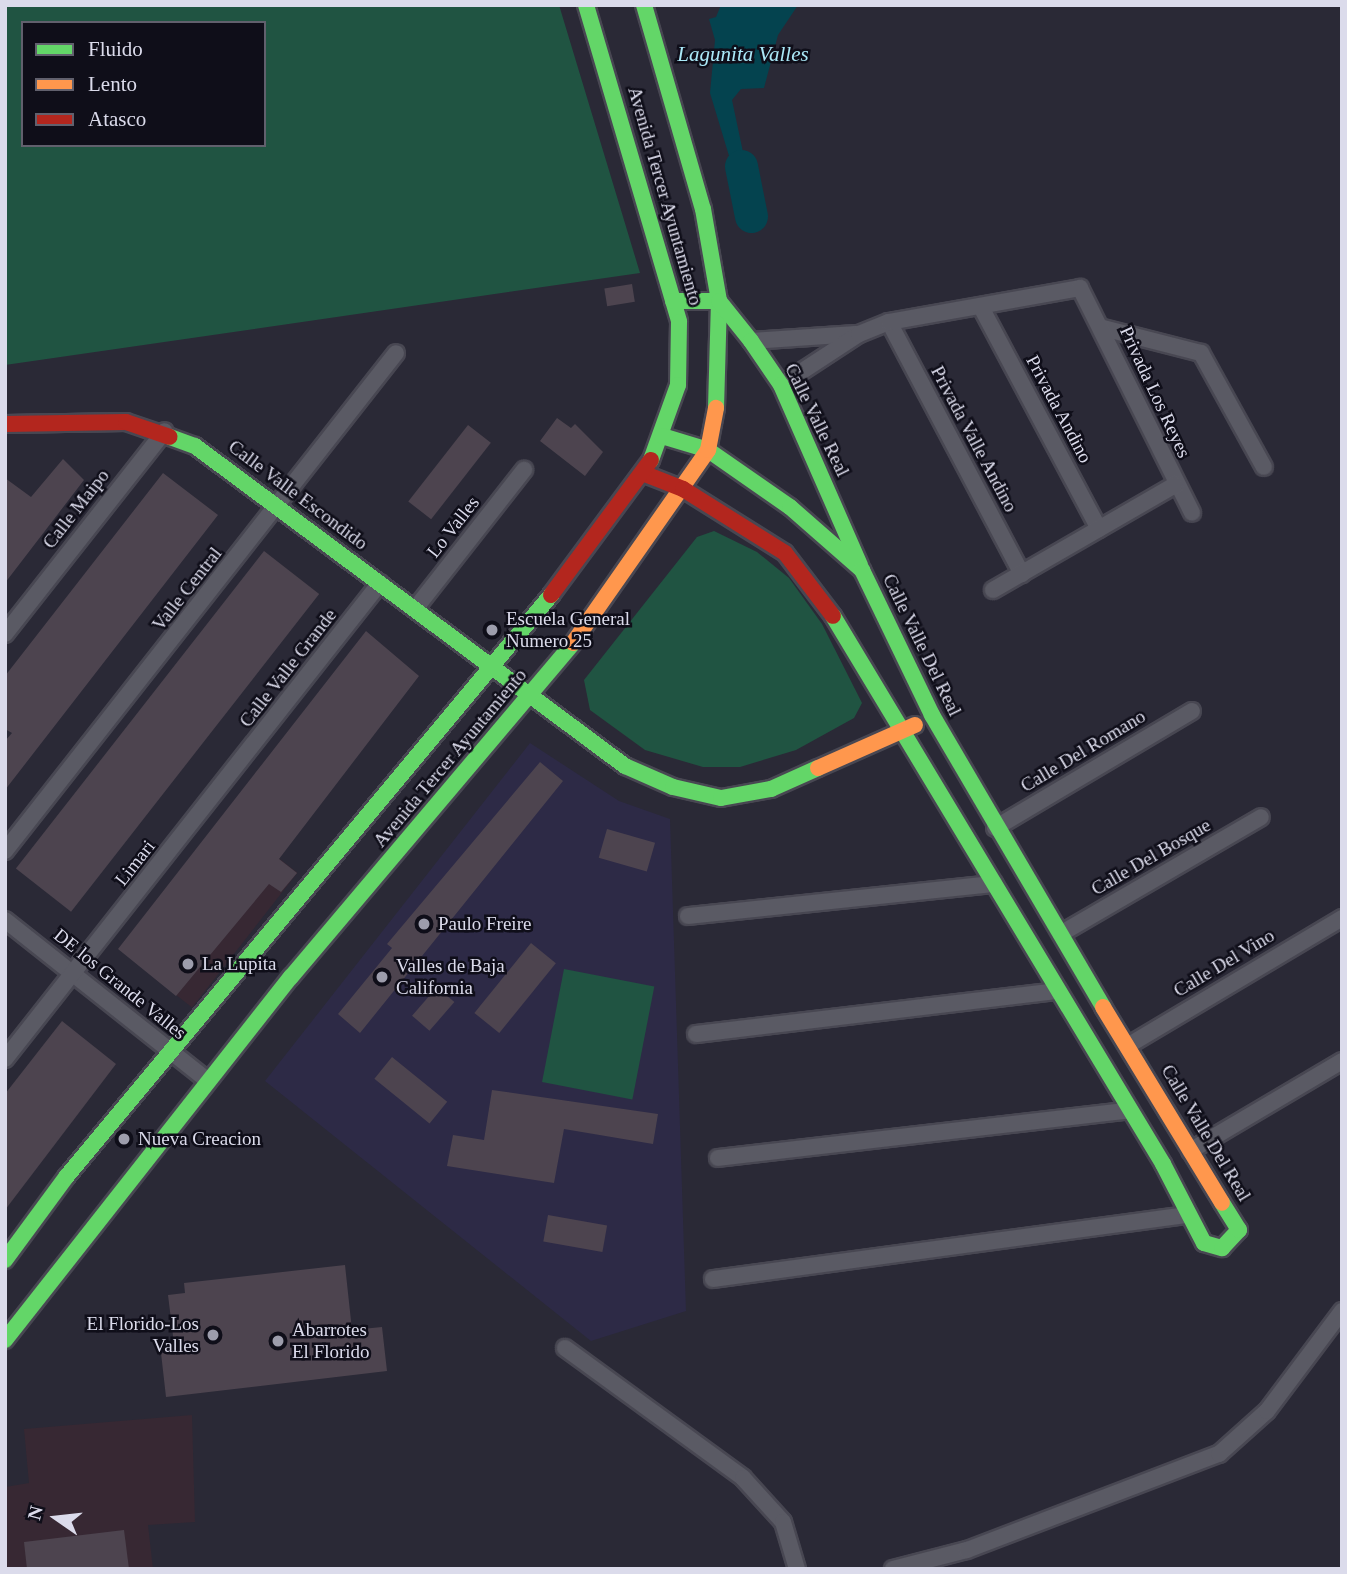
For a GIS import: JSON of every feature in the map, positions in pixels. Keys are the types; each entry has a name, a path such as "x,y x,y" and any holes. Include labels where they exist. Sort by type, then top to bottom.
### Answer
{"street":[{"name":"Avenida Tercer Ayuntamiento","path":"5,1260 67,1176 173,1054 344,841 494,667 645,474 662,436 678,385 673,301 586,5"},
{"name":"Avenida Tercer Ayuntamiento","path":"5,1340 208,1081 531,695 683,489 708,450 719,394 719,300 703,209 645,5"},
{"name":"Privada Los Reyes","path":"982,309 1080,288 1103,328 1175,485 1192,513"},
{"path":"673,301 719,300"},
{"name":"Calle Valle Real","path":"719,300 781,385 862,570"},
{"path":"781,385 859,334 889,323 982,309"},
{"name":"Privada Andino","path":"982,309 1098,529"},
{"name":"Privada Valle Andino","path":"889,323 1022,574"},
{"path":"1103,328 1201,353 1264,467"},
{"path":"751,341 859,334"},
{"name":"Valle Central","path":"5,851 128,698 396,353"},
{"name":"Calle Valle Escondido","path":"5,424 116,422 165,431 222,463 625,766 673,787 721,798 771,789 905,732 932,715"},
{"name":"Calle Maipo","path":"5,634 165,431"},
{"name":"Calle Valle Del Real","path":"645,474 683,489 785,553 826,603 1130,1110 1204,1243 1213,1247 1229,1244 1239,1230 1062,933 995,828 932,715 862,570 790,507 708,450 662,436"},
{"name":"Lo Valles","path":"415,609 524,470"},
{"path":"993,590 1175,485"},
{"name":"Calle Valle Grande","path":"228,778 380,583"},
{"name":"Calle Del Romano","path":"995,828 1192,711"},
{"name":"Limari","path":"5,1059 228,778"},
{"name":"Calle Del Bosque","path":"1062,933 1261,817"},
{"path":"688,916 994,884"},
{"name":"Calle Del Vino","path":"1129,1045 1342,918"},
{"name":"DE los Grande Valles","path":"5,920 208,1081"},
{"path":"696,1034 1058,991"},
{"path":"1190,1151 1342,1061"},
{"path":"718,1158 1130,1110"},
{"path":"713,1279 1189,1215"},
{"path":"893,1569 967,1550 1219,1454 1267,1411 1342,1311"},
{"path":"565,1348 743,1478 783,1522 797,1569"}],"shaded area":[{"path":"530,743 619,801 670,819 686,1311 591,1341 265,1081"},
{"path":"258,842 297,873 192,1008 153,977"},
{"path":"192,1415 195,1522 148,1525 153,1569 5,1569 5,1487 29,1483 24,1429"}],"green space":[{"path":"5,5 559,5 640,273 5,365"},
{"path":"714,531 757,552 789,578 822,624 862,703 854,718 796,750 740,767 703,767 645,750 590,710 584,680 697,537"},
{"path":"564,969 654,987 632,1099 542,1082"}],"water":[{"name":"Lagunita Valles","path":"721,5 798,5 778,35 764,88 741,89 732,100 754,204 746,212 710,93 715,40 709,19 716,17"}],"building":[{"path":"632,284 635,302 607,306 604,288"},
{"path":"557,418 571,428 575,424 603,452 585,476 540,441"},
{"path":"468,425 491,443 431,519 408,501"},
{"path":"63,459 84,480 5,583 5,478 31,497"},
{"path":"163,473 218,515 5,790 5,741 12,733 5,729 5,676"},
{"path":"264,551 319,594 71,912 16,869"},
{"path":"366,631 419,676 279,859 297,873 281,892 269,884 176,996 118,949"},
{"path":"540,762 563,781 360,1033 338,1014 392,948 387,944"},
{"path":"607,829 655,843 647,872 599,858"},
{"path":"531,943 556,963 499,1033 474,1013"},
{"path":"437,987 454,1002 429,1031 412,1016"},
{"path":"62,1021 116,1064 5,1210 5,1094"},
{"path":"392,1057 447,1102 430,1123 374,1079"},
{"path":"492,1090 658,1114 653,1144 564,1129 554,1183 447,1166 453,1135 484,1140"},
{"path":"548,1215 607,1225 602,1252 543,1242"},
{"name":"Abarrotes El Florido","path":"345,1265 352,1330 382,1327 387,1371 166,1397 161,1353 175,1352 168,1295 185,1293 184,1283"},
{"path":"124,1530 129,1569 27,1569 24,1542"}],"waterway":[{"path":"741,166 751,216"}],"traffic: fast":[{"path":"586,5 679,322 678,385 651,460"},
{"path":"644,5 703,209 719,301 716,408"},
{"path":"673,301 719,301 751,341 781,385 860,565"},
{"path":"662,436 708,450 790,507 862,570 932,715 1103,1007"},
{"path":"170,437 195,446 625,766 673,787 721,798 771,789 818,768"},
{"path":"5,1260 67,1176 551,595"},
{"path":"833,616 1163,1164 1204,1243 1222,1248 1239,1230 1222,1203"},
{"path":"5,1340 291,977 573,643"}],"traffic: slow":[{"path":"573,643 708,450 716,408"},
{"path":"818,768 915,725"},
{"path":"1103,1007 1222,1203"}],"traffic: jam":[{"path":"5,424 126,422 170,437"},
{"path":"551,595 651,460"},
{"path":"645,474 683,489 785,553 833,616"}],"place":[{"name":"Escuela General Numero 25","path":"492,630"},
{"name":"Paulo Freire","path":"424,924"},
{"name":"La Lupita","path":"188,964"},
{"name":"Valles de Baja California","path":"382,977"},
{"name":"Nueva Creacion","path":"124,1139"},
{"name":"El Florido-Los Valles","path":"213,1335"},
{"name":"Abarrotes El Florido","path":"278,1341"}]}
